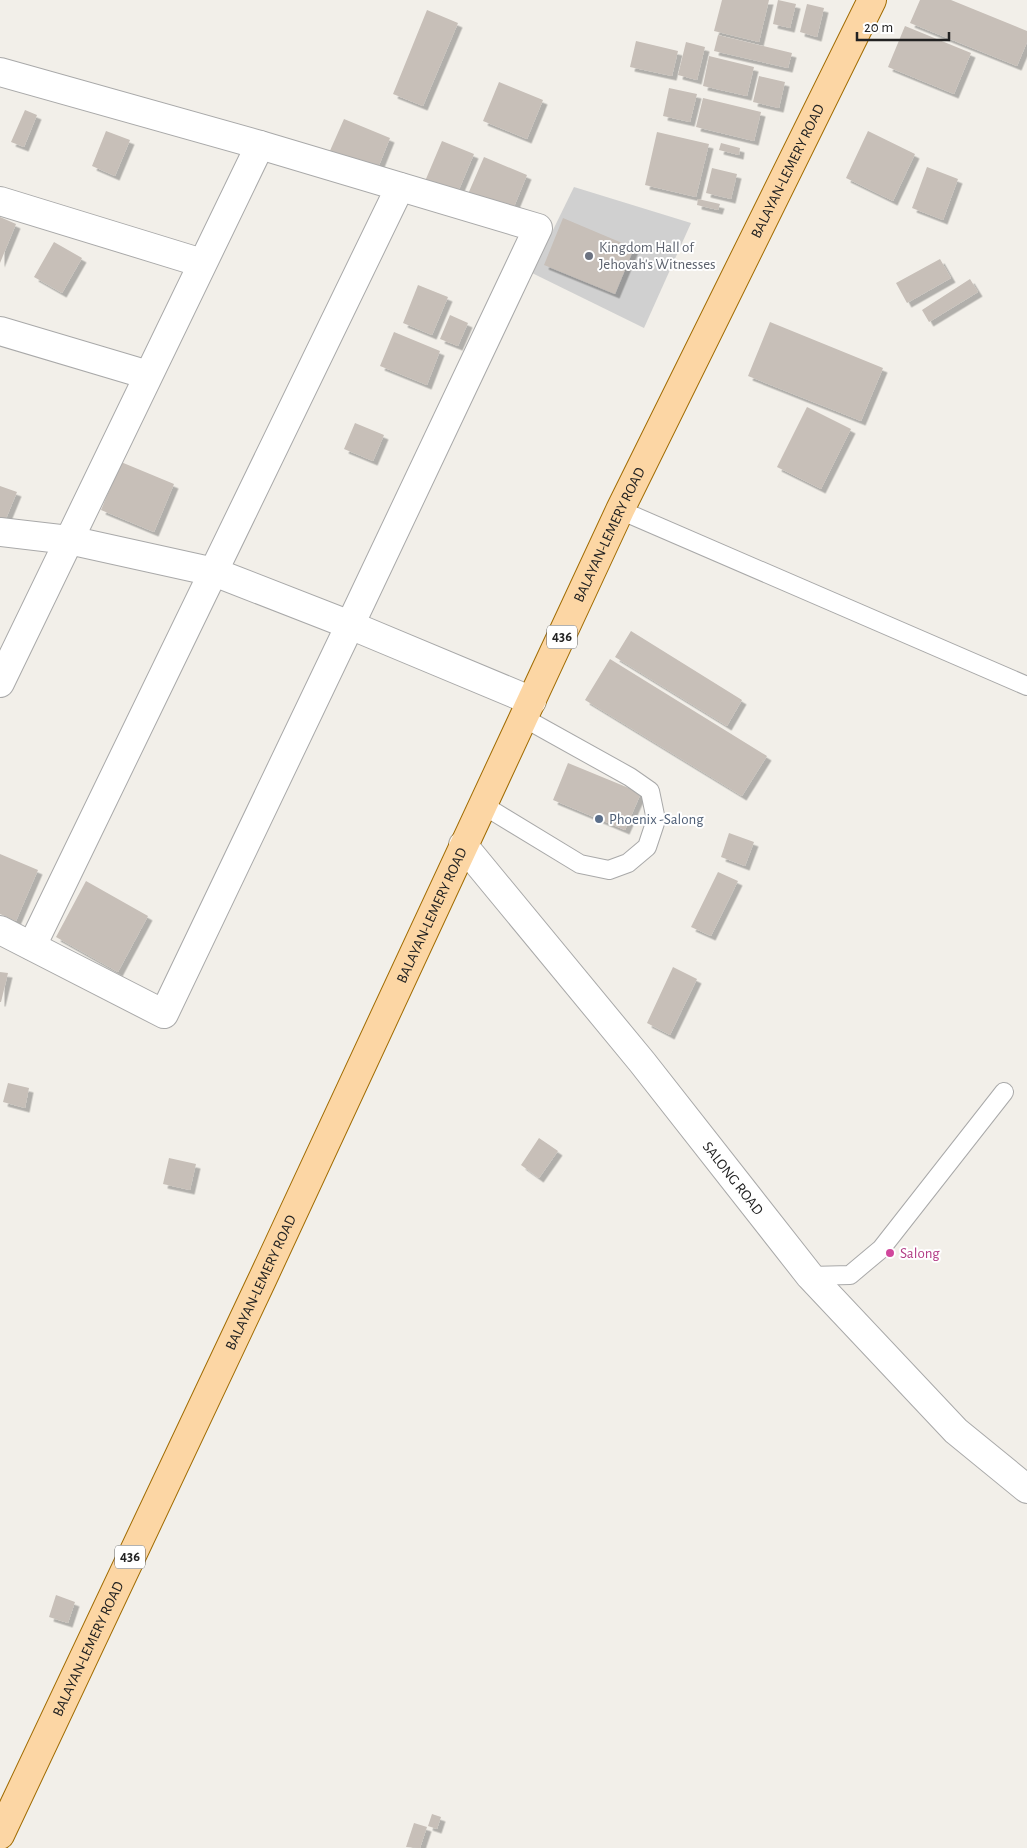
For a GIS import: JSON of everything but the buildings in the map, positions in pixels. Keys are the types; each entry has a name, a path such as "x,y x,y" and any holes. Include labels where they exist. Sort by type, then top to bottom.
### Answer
{"main road":[{"name":"BALAYAN-LEMERY ROAD","path":"0,1834 258,1289 620,510 872,0"}],"street":[{"path":"0,72 260,145 538,228 164,1014 0,930"},
{"path":"0,683 260,145"},
{"path":"32,946 400,187"},
{"path":"0,200 202,263"},
{"path":"1,333 148,375"},
{"path":"0,532 69,540 214,572 350,626 528,709"},
{"name":"SALONG ROAD","path":"463,845 642,1062 810,1276 956,1431 1027,1489"}],"lane":[{"path":"620,510 1027,686"},
{"path":"483,805 580,864 609,870 628,863 646,847 656,820 650,790 528,709"},
{"path":"810,1276 850,1275 881,1249 1004,1092"}],"shaded area":[{"path":"574,187 691,223 644,328 532,273"}],"place":[{"name":"Kingdom Hall of Jehovah's Witnesses","path":"589,256"},
{"name":"Phoenix -Salong","path":"599,819"},
{"name":"Salong","path":"890,1253"}]}
